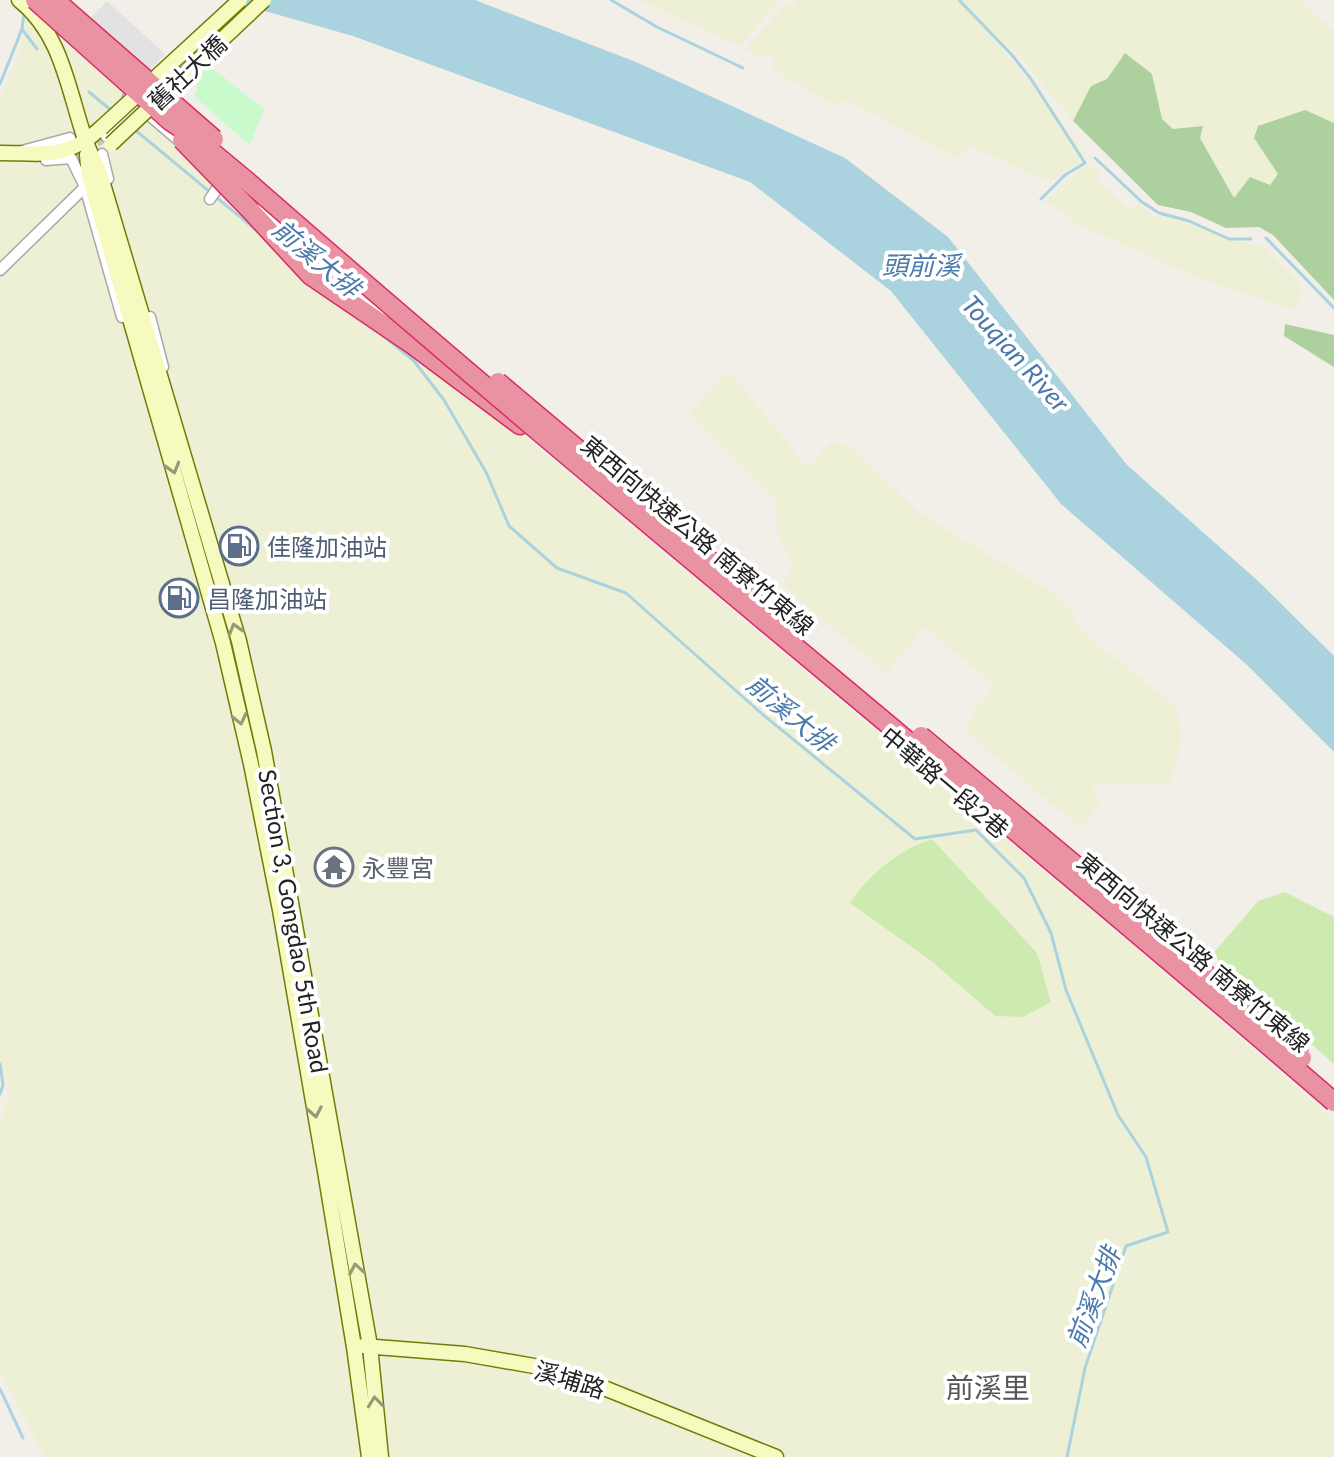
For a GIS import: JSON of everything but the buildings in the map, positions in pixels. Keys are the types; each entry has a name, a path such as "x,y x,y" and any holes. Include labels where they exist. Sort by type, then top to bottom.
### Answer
{"highway":[{"name":"東西向快速公路 南寮竹東線","path":"35,0 170,121 226,163 580,469 1334,1102"},
{"name":"東西向快速公路 南寮竹東線","path":"55,0 414,311 1226,991 1334,1086"},
{"path":"170,121 182,140 310,275 466,385 522,420"}],"street":[{"path":"19,0 34,12 60,56 86,142"},
{"name":"舊社大橋","path":"103,134 240,0"},
{"name":"舊社大橋","path":"103,134 264,0"},
{"name":"中華路一段2巷","path":"103,134 126,96 385,314 399,325 425,332 556,454 1334,1111"},
{"path":"0,153 69,151 117,126 138,106"},
{"name":"Section 3, Gongdao 5th Road","path":"103,134 161,353 167,393 254,779 381,1457"},
{"path":"17,153 70,138"},
{"name":"Section 3, Gongdao 5th Road","path":"86,142 100,174 167,393"},
{"name":"Section 3, Gongdao 5th Road","path":"86,142 89,176 151,393 203,546"},
{"name":"Section 3, Gongdao 5th Road","path":"17,153 42,160 71,158 85,187 134,358 151,393"},
{"name":"中華路一段2巷","path":"204,161 220,184 245,195"},
{"path":"210,199 220,184"},
{"path":"0,270 85,187"},
{"name":"中華路一段2巷","path":"522,420 549,437 556,454"},
{"name":"Section 3, Gongdao 5th Road","path":"362,1346 369,1457"},
{"name":"溪埔路","path":"362,1346 465,1354 534,1366 604,1388 776,1457"}],"green space":[{"path":"639,0 780,0 740,46"},
{"path":"798,0 1300,0 1334,30 1334,123 1254,138 1278,173 1270,185 1234,198 1200,138 1173,129 1162,119 1152,74 1125,53 1107,79 1091,87 1073,121 1008,42 1001,50 1039,91 1086,155 1050,183 970,146 957,158 845,100 833,105 770,68 774,60 771,57 760,58 744,49 786,4 791,7"},
{"path":"31,4 103,70 293,267 342,308 407,349 523,436 1140,952 1334,1120 1334,1457 45,1457 0,1371 0,1122 10,1089 0,1066 0,99 19,51"},
{"path":"1125,53 1152,74 1162,119 1173,129 1203,126 1200,138 1234,198 1250,177 1270,185 1278,174 1254,138 1258,126 1305,110 1334,123 1334,300 1273,235 1259,227 1226,228 1191,212 1158,205 1073,121 1091,86 1107,79"},
{"path":"208,65 264,109 250,145 194,96 197,78"},
{"path":"1083,167 1100,167 1096,178 1129,209 1139,204 1152,215 1190,222 1228,239 1264,247 1297,280 1303,295 1293,310 1200,279 1079,225 1046,201"},
{"path":"1285,324 1334,335 1334,367 1284,336"},
{"path":"722,376 733,376 808,468 830,441 848,445 924,516 1050,591 1070,608 1080,630 1176,706 1182,740 1171,784 1095,783 1093,791 1100,803 1081,829 963,729 993,685 925,627 886,673 783,586 792,565 777,533 777,501 689,415"},
{"path":"932,839 1037,953 1051,1002 1023,1017 995,1016 930,960 850,903 886,864 908,849"},
{"path":"1285,892 1334,917 1334,1064 1212,955 1258,901"}],"shaded area":[{"path":"107,1 165,54 149,71 89,20"}],"water":[{"name":"頭前溪","path":"226,0 475,0 636,62 845,158 948,237 1127,465 1257,580 1334,656 1334,752 1246,664 1061,504 891,291 750,182 353,36"}],"waterway":[{"path":"611,0 657,27 743,68"},
{"path":"959,0 1031,79 1085,163 1065,175 1041,199"},
{"path":"0,84 22,29 24,13"},
{"name":"前溪大排","path":"22,29 37,49"},
{"name":"前溪大排","path":"89,92 112,111"},
{"name":"前溪大排","path":"134,129 257,231"},
{"path":"1095,158 1142,202 1159,213 1189,221 1229,239 1251,239"},
{"path":"1266,238 1334,308"},
{"name":"前溪大排","path":"380,333 414,361 444,400 486,472 509,526 557,568 626,593 761,713 915,839 976,830 1024,878 1051,933 1066,990 1118,1115 1146,1157 1168,1232 1126,1246 1085,1368 1067,1457"},
{"path":"0,1064 3,1085 0,1094"},
{"path":"0,1389 23,1438"}],"tunnel":[{"path":"71,158 106,136"}],"place":[{"name":"佳隆加油站","path":"239,546"},
{"name":"昌隆加油站","path":"179,598"},
{"name":"永豐宮","path":"334,867"}],"district":[{"name":"前溪里","path":"988,1387"}],"water label":[{"name":"Touqian River","path":"1016,353"}]}
